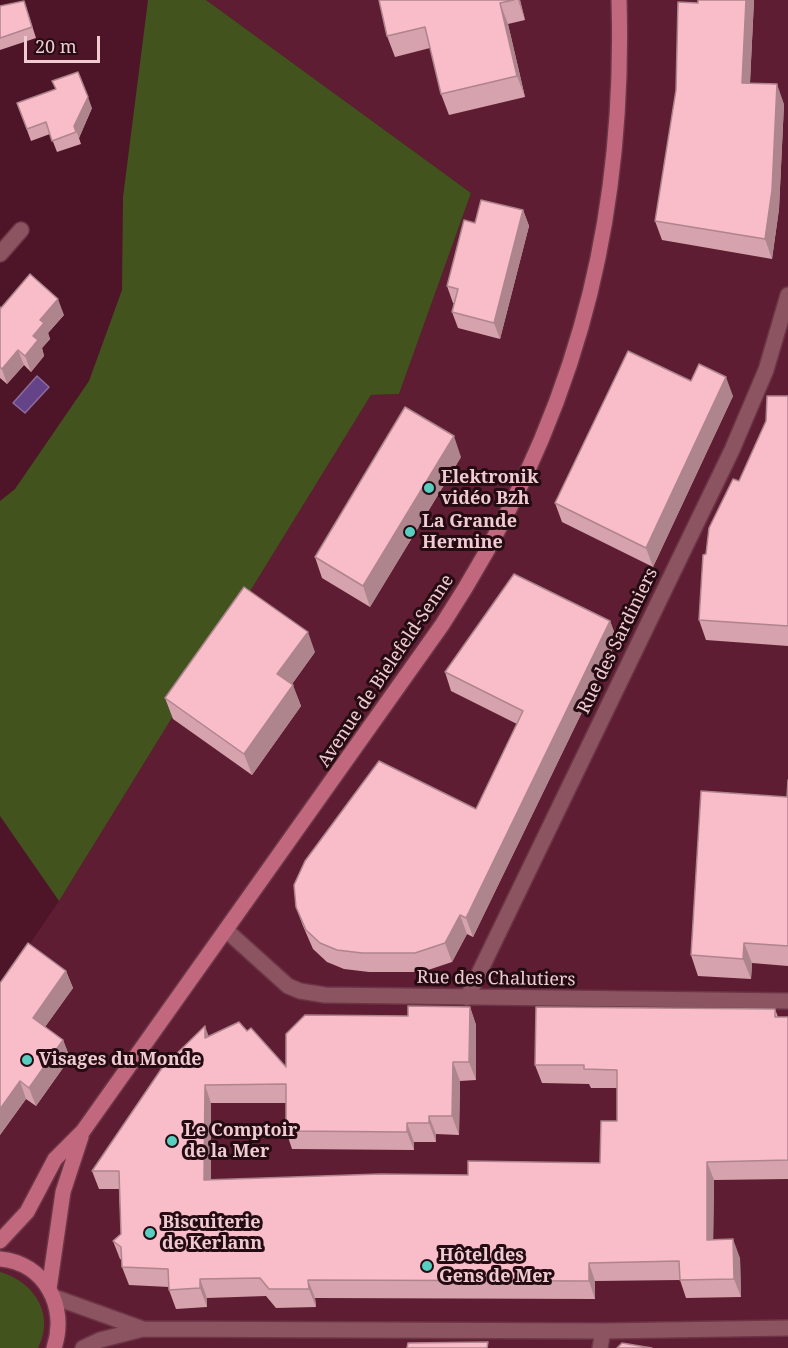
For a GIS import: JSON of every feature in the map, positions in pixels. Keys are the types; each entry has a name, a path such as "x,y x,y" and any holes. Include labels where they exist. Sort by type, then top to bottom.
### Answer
{"main road":[{"name":"Avenue de Bielefeld-Senne","path":"0,1241 27,1212 55,1159 83,1131 227,931 472,580 512,507 544,435 590,300 610,195 620,80 619,0"},
{"name":"Avenue de Bielefeld-Senne","path":"54,1348 59,1322 52,1293 63,1192 83,1131"},
{"path":"0,1258 28,1268 52,1293"}],"street":[{"path":"0,254 21,230"},
{"name":"Rue des Sardiniers","path":"467,998 732,450 766,370 788,295"},
{"name":"Rue des Chalutiers","path":"227,931 288,986 300,991 325,995 788,1001"},
{"path":"52,1293 143,1329"},
{"path":"83,1348 100,1340 143,1329 603,1331 788,1328"},
{"path":"600,1348 603,1331"}],"shaded area":[{"path":"206,0 788,0 788,1348 0,1348 0,987 59,901 371,395 399,394 471,193"},
{"path":"37,376 49,387 25,413 13,403"}],"green space":[{"path":"148,0 206,0 471,193 399,394 371,395 59,901 0,816 0,501 15,489 89,381 122,290 123,197"},
{"path":"0,1272 12,1276 31,1291 43,1311 43,1335 38,1348 0,1348"}],"building":[{"path":"379,0 514,0 500,3 517,76 441,94 425,27 387,36"},
{"path":"698,0 746,0 742,83 777,84 772,190 765,239 655,221 676,90 678,2 698,3"},
{"path":"24,1 32,27 0,38 0,6"},
{"path":"78,72 88,97 74,126 76,132 52,141 46,122 27,129 17,103 56,89 52,81"},
{"path":"481,200 523,210 494,323 452,312 458,289 447,286 464,220 475,223"},
{"path":"30,274 58,299 40,320 44,323 33,336 38,340 25,356 18,350 2,369 0,367 0,307"},
{"path":"628,351 691,381 699,364 726,377 646,548 555,503"},
{"path":"767,396 788,396 788,626 699,620 703,555 706,554 709,528 733,479 739,481 766,421"},
{"path":"405,407 454,436 363,586 315,557"},
{"path":"514,574 610,621 466,918 460,915 445,943 415,953 362,953 337,950 320,943 306,930 296,907 294,885 305,861 379,761 476,809 523,711 445,672"},
{"path":"244,587 308,632 277,674 293,685 244,754 165,698"},
{"path":"788,780 788,946 744,943 743,959 691,955 701,791 787,797"},
{"path":"28,943 66,971 33,1018 63,1040 29,1088 20,1081 0,1109 0,983"},
{"path":"408,1006 470,1007 469,1062 453,1062 452,1116 429,1116 429,1123 407,1123 407,1132 286,1131 286,1084 205,1085 204,1180 380,1174 468,1175 468,1161 600,1163 601,1121 617,1121 617,1070 584,1069 584,1065 535,1065 536,1007 775,1009 775,1017 788,1017 788,1160 707,1162 707,1240 733,1239 734,1279 680,1280 679,1261 589,1263 589,1281 308,1280 309,1289 269,1289 260,1278 200,1279 200,1288 169,1290 168,1269 122,1267 121,1247 113,1241 121,1234 119,1171 92,1171 162,1068 205,1026 205,1038 239,1022 247,1031 251,1028 286,1067 286,1034 305,1015 408,1016"},
{"path":"488,1342 487,1348 407,1348 408,1343"},
{"path":"622,1343 652,1348 617,1348"}],"place":[{"name":"Elektronik vidéo Bzh","path":"429,488"},
{"name":"La Grande Hermine","path":"410,532"},
{"name":"Visages du Monde","path":"27,1060"},
{"name":"Le Comptoir de la Mer","path":"172,1141"},
{"name":"Biscuiterie de Kerlann","path":"150,1233"},
{"name":"Hôtel des Gens de Mer","path":"427,1266"}]}
